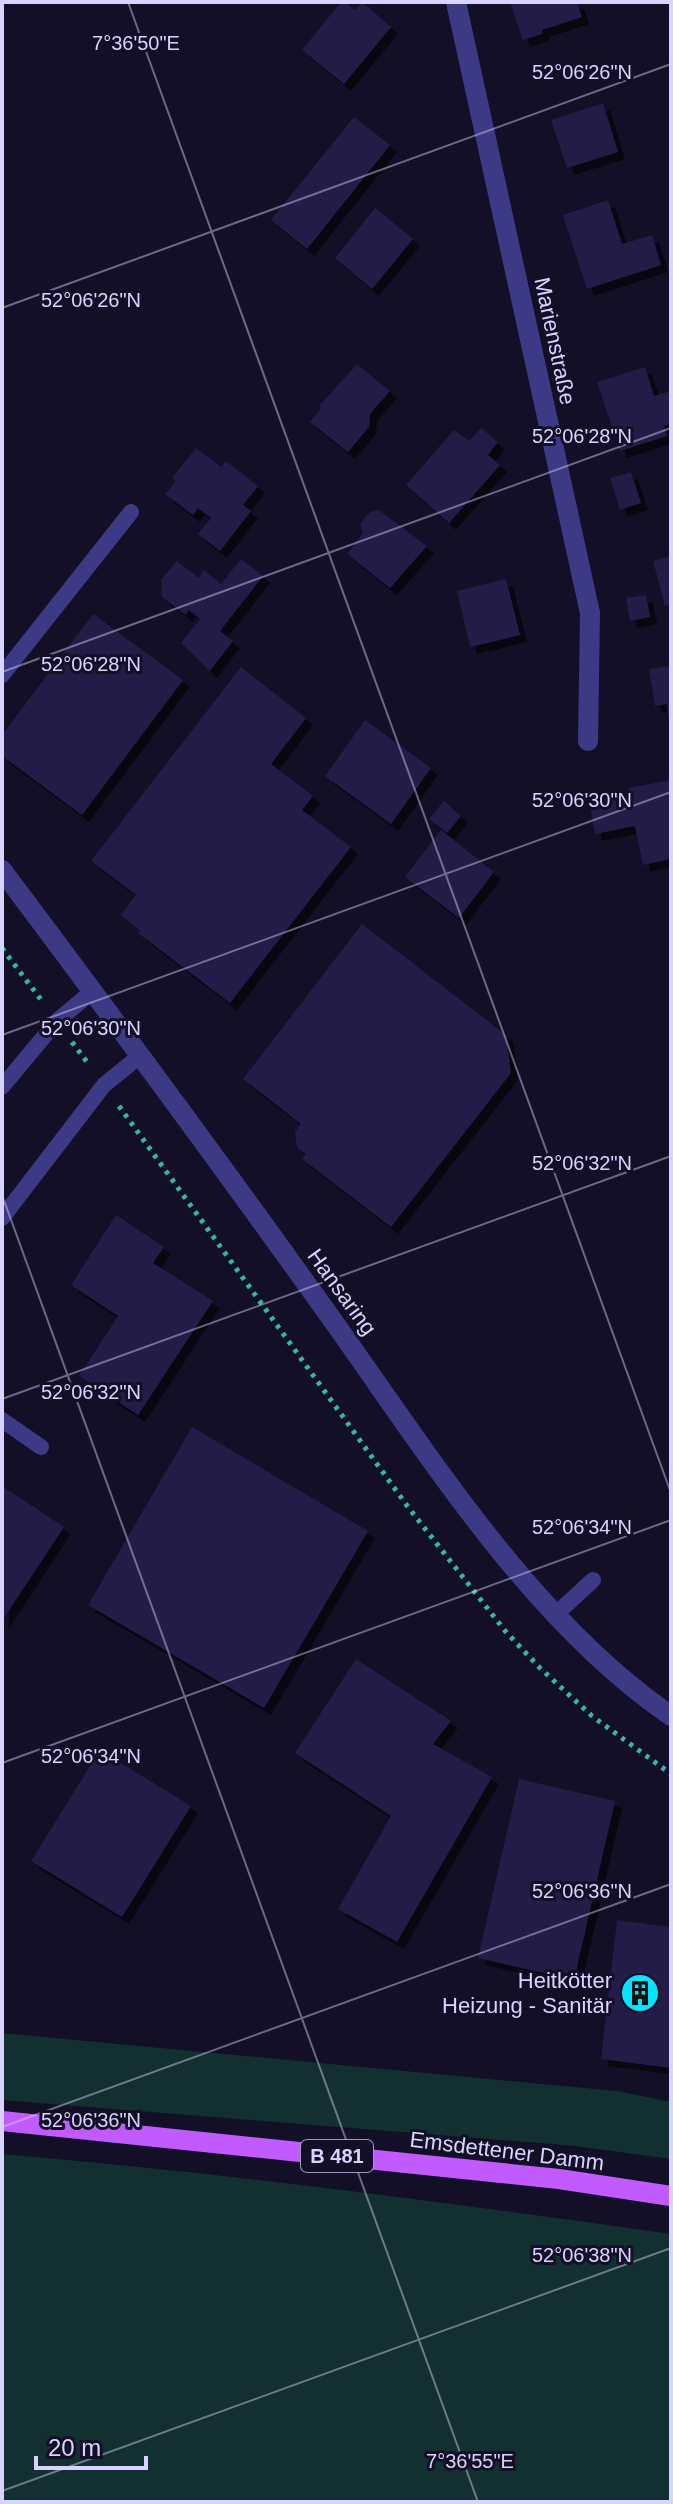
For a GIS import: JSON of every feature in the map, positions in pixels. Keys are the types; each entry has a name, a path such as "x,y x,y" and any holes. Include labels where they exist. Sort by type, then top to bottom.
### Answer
{"main road":[{"name":"Emsdettener Damm","path":"2,2121 559,2179 671,2196"}],"street":[{"name":"Marienstraße","path":"456,2 590,613 588,741"},
{"name":"Hansaring","path":"2,870 141,1055 442,1473 506,1556 555,1615 613,1672 671,1716"}],"lane":[{"path":"2,675 131,512"},
{"path":"2,1087 57,1021 93,991"},
{"path":"2,1218 104,1085 141,1055"},
{"path":"2,1420 41,1447"},
{"path":"555,1615 593,1580"}],"path":[{"path":"2,948 408,1507 506,1632 592,1716 671,1774"}],"green space":[{"path":"2,2033 617,2091 671,2102 671,2159 575,2146 2,2100"},
{"path":"2,2154 254,2179 671,2234 671,2502 2,2502"}],"building":[{"path":"341,2 355,10 362,2 391,27 344,84 302,50"},
{"path":"510,2 577,2 582,17 542,30 542,34 523,40"},
{"path":"603,103 618,152 567,168 551,120"},
{"path":"354,117 390,145 307,249 271,220"},
{"path":"608,200 622,244 652,235 661,265 587,289 563,215"},
{"path":"375,208 413,239 372,289 335,258"},
{"path":"357,364 390,391 370,414 369,427 348,452 310,422 321,408 319,406"},
{"path":"645,367 654,396 671,391 671,424 664,426 667,436 620,451 597,382"},
{"path":"481,428 498,442 488,455 500,465 449,523 406,485 454,430 469,441"},
{"path":"196,448 221,467 226,461 258,486 243,505 251,511 220,551 198,534 211,518 198,508 193,515 165,494 176,481 172,478"},
{"path":"631,472 641,503 620,510 610,478"},
{"path":"379,510 427,546 390,588 347,554 363,533 360,524 370,512"},
{"path":"671,556 671,604 665,606 653,561"},
{"path":"241,559 263,576 220,631 233,641 210,671 181,643 200,619 189,610 186,615 162,597 161,580 177,561 199,578 204,570 221,584"},
{"path":"506,579 520,635 470,647 457,591"},
{"path":"646,595 650,617 630,621 626,598"},
{"path":"93,614 183,680 82,815 2,756 2,735"},
{"path":"671,666 669,722 667,704 655,706 649,669"},
{"path":"241,667 306,718 271,764 313,796 302,810 351,847 230,1003 138,933 140,931 121,915 136,895 91,861"},
{"path":"365,720 431,768 391,824 325,776"},
{"path":"671,780 671,859 643,865 635,826 595,834 589,801 630,794 628,788"},
{"path":"444,801 461,816 447,833 429,819"},
{"path":"441,830 494,872 459,918 405,877"},
{"path":"362,924 506,1035 511,1073 391,1227 302,1159 306,1154 297,1147 295,1132 301,1124 243,1079"},
{"path":"116,1215 164,1247 153,1263 213,1301 138,1415 79,1376 118,1316 71,1285"},
{"path":"192,1427 368,1531 264,1708 88,1605"},
{"path":"2,1486 64,1527 2,1621"},
{"path":"356,1659 451,1721 433,1744 492,1777 397,1942 338,1909 391,1816 295,1753"},
{"path":"100,1750 191,1806 122,1917 31,1861"},
{"path":"519,1779 615,1801 574,1980 478,1958"},
{"name":"Heitkötter Heizung - Sanitär","path":"617,1920 671,1927 671,2068 601,2059"}],"place":[{"name":"Heitkötter Heizung - Sanitär","path":"640,1993"}]}
